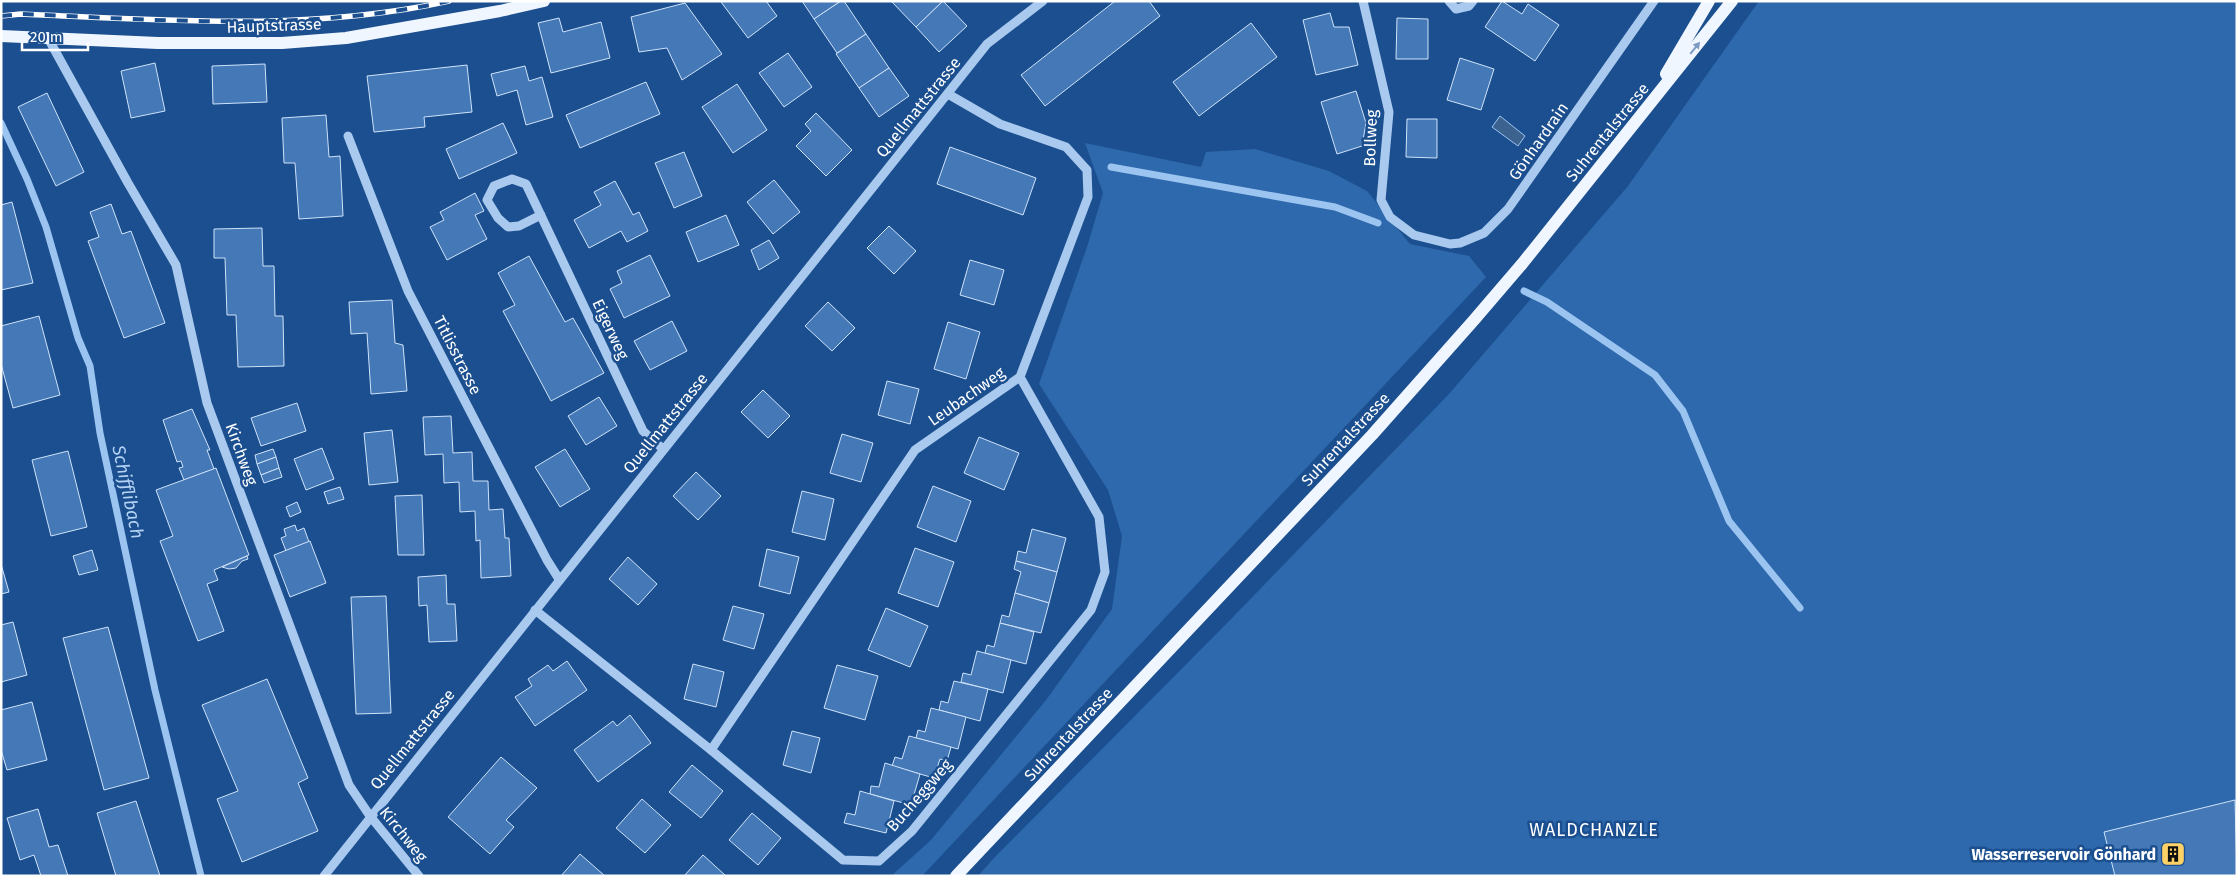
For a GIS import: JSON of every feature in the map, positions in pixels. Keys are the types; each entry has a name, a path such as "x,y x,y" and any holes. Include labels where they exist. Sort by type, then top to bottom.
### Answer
{"main road":[{"name":"Hauptstrasse","path":"1,36 158,43 282,43 356,36 500,11 544,1"},
{"path":"1643,113 1709,1"},
{"name":"Suhrentalstrasse","path":"956,876 1372,435 1522,264 1732,1"}],"street":[{"name":"Quellmattstrasse","path":"324,876 987,44 1043,1"},
{"name":"Bollweg","path":"1363,1 1388,112 1381,200 1390,217 1414,235"},
{"path":"1449,1 1456,9 1469,6 1473,1"},
{"name":"Gönhardrain","path":"1414,235 1450,244 1460,243 1484,233 1508,209 1529,181 1654,1"},
{"name":"Kirchweg","path":"48,38 128,183 176,265 207,404 349,785 370,816 419,876"},
{"name":"Leubachweg","path":"711,750 915,450 1020,377 1088,197 1087,170 1066,147 1000,124 948,94"},
{"name":"Titlisstrasse","path":"348,136 408,291 547,560 559,579"},
{"name":"Eigerweg","path":"541,215 519,226 508,227 498,218 487,200 494,186 512,179 526,184 541,215 643,431 663,449"},
{"name":"Bucheggweg","path":"535,610 711,750 843,860 879,861 912,831 1091,610 1105,572 1099,517 1020,377"}],"shaded area":[{"path":"1759,1 2237,1 2237,876 978,876 1449,394 1628,186"},
{"path":"1500,116 1525,136 1518,146 1492,127"},
{"path":"1085,143 1201,167 1206,152 1255,149 1329,171 1367,191 1410,244 1469,256 1486,277 922,876 891,876 931,840 1046,700 1112,609 1122,536 1108,490 1039,384 1087,247 1103,193"}],"building":[{"path":"766,1 777,16 748,38 721,2"},
{"path":"802,1 841,1 814,19"},
{"path":"841,1 844,1 866,34 837,53 814,19"},
{"path":"891,1 943,1 916,27"},
{"path":"943,1 967,26 939,52 916,27"},
{"path":"1115,1 1149,1 1160,16 1045,106 1021,75"},
{"path":"1502,1 1522,14 1528,4 1559,25 1535,61 1485,27"},
{"path":"685,3 722,54 682,80 667,48 639,52 631,17"},
{"path":"1330,13 1334,27 1349,27 1358,65 1316,75 1303,20"},
{"path":"559,18 563,32 601,22 610,58 551,73 538,23"},
{"path":"1397,18 1428,19 1428,59 1396,59"},
{"path":"1251,23 1277,57 1199,116 1173,82"},
{"path":"866,34 889,68 859,88 836,54"},
{"path":"788,53 812,87 784,107 759,73"},
{"path":"1460,58 1494,69 1481,110 1447,100"},
{"path":"155,63 165,111 131,118 121,71"},
{"path":"265,64 267,102 213,104 212,66"},
{"path":"467,65 472,112 424,117 425,127 374,132 367,76"},
{"path":"525,66 529,81 542,77 553,117 526,125 517,90 497,96 491,74"},
{"path":"889,68 909,96 879,117 859,88"},
{"path":"646,82 660,114 580,148 566,115"},
{"path":"737,84 767,130 733,153 702,107"},
{"path":"1356,91 1366,123 1362,146 1337,154 1321,102"},
{"path":"47,93 84,172 56,186 18,107"},
{"path":"816,113 852,150 826,176 796,146 811,131 805,124"},
{"path":"326,115 329,157 340,156 343,216 299,219 295,163 284,163 282,118"},
{"path":"1407,119 1437,119 1437,158 1406,157"},
{"path":"503,123 517,153 459,179 446,149"},
{"path":"950,147 1036,178 1023,215 937,184"},
{"path":"684,152 702,196 674,208 655,163"},
{"path":"774,180 800,212 773,234 747,202"},
{"path":"615,181 633,215 639,212 648,231 627,242 621,231 589,248 574,220 601,205 594,192"},
{"path":"475,193 484,211 475,215 487,239 447,260 430,227 444,220 440,212"},
{"path":"12,202 33,283 1,290 1,205"},
{"path":"111,204 122,234 131,231 165,323 124,338 88,241 99,237 90,212"},
{"path":"726,215 739,245 698,262 686,232"},
{"path":"889,226 916,251 894,274 867,248"},
{"path":"262,228 263,266 274,266 275,316 283,316 284,366 238,367 236,315 227,315 225,258 214,258 214,229"},
{"path":"769,240 779,258 759,270 751,250"},
{"path":"650,255 670,296 624,318 610,289 622,283 617,271"},
{"path":"529,256 565,322 573,318 604,373 551,401 503,311 515,305 498,273"},
{"path":"970,260 1004,270 994,305 960,295"},
{"path":"392,300 395,343 403,345 407,391 371,394 367,333 351,334 349,302"},
{"path":"828,302 855,328 832,351 805,326"},
{"path":"39,316 60,395 13,408 1,364 1,326"},
{"path":"672,321 687,351 650,370 634,341"},
{"path":"948,322 980,332 966,379 934,369"},
{"path":"887,381 919,389 910,424 878,415"},
{"path":"763,390 790,416 768,438 741,412"},
{"path":"599,397 617,426 586,445 568,416"},
{"path":"297,403 306,431 261,446 251,418"},
{"path":"192,409 210,450 207,450 214,469 184,480 179,468 183,467 181,461 177,462 163,420"},
{"path":"451,416 453,453 472,452 473,481 488,481 489,510 503,509 505,538 509,538 511,576 481,578 480,540 476,541 475,511 460,512 459,482 444,483 443,454 425,455 423,417"},
{"path":"392,430 398,482 369,485 364,433"},
{"path":"842,434 873,443 861,482 830,473"},
{"path":"979,437 1019,453 1004,490 964,473"},
{"path":"322,448 334,479 306,490 294,459"},
{"path":"273,449 276,457 257,464 255,455"},
{"path":"565,449 590,489 560,507 535,467"},
{"path":"68,451 87,527 51,536 32,460"},
{"path":"276,457 279,468 261,475 257,464"},
{"path":"216,468 249,555 214,570 218,580 207,584 224,631 198,641 160,541 173,536 156,490"},
{"path":"279,468 282,477 264,483 261,475"},
{"path":"696,472 721,496 698,520 673,496"},
{"path":"933,486 971,501 956,542 917,527"},
{"path":"340,487 344,499 328,504 324,492"},
{"path":"802,491 834,499 825,540 792,532"},
{"path":"422,495 424,555 398,555 395,496"},
{"path":"297,502 301,512 290,517 286,507"},
{"path":"295,525 297,531 304,528 309,542 286,551 281,538 286,536 284,529"},
{"path":"1032,529 1066,538 1057,572 1016,561 1018,551 1026,553"},
{"path":"310,541 326,583 290,597 274,555"},
{"path":"915,548 954,562 938,607 898,593"},
{"path":"767,549 799,557 790,594 759,586"},
{"path":"92,550 98,570 79,575 73,556"},
{"path":"247,556 248,559 242,561 236,568 222,567"},
{"path":"628,557 657,584 638,605 609,579"},
{"path":"1016,561 1057,572 1049,603 1015,593 1021,572 1014,569"},
{"path":"1,564 9,592 1,594"},
{"path":"446,575 447,604 455,604 457,641 429,642 427,605 419,606 418,577"},
{"path":"1015,593 1049,603 1041,633 1000,623 1002,615 1009,617"},
{"path":"386,596 391,713 356,714 351,597"},
{"path":"733,606 764,614 754,649 723,640"},
{"path":"886,608 928,626 910,667 868,650"},
{"path":"13,622 27,675 1,682 1,625"},
{"path":"1000,623 1034,632 1026,664 985,653 987,645 994,647"},
{"path":"108,627 149,778 104,790 63,638"},
{"path":"977,651 1011,660 1003,693 961,682 963,673 971,675"},
{"path":"567,661 587,690 535,726 515,697 532,686 528,679 548,665 553,671"},
{"path":"693,664 724,672 716,707 684,699"},
{"path":"837,665 878,676 865,720 824,708"},
{"path":"267,679 308,778 298,783 318,831 242,862 217,799 238,791 202,705"},
{"path":"954,681 988,689 980,721 939,710 941,701 948,703"},
{"path":"32,702 47,760 7,770 1,750 1,710"},
{"path":"931,708 966,717 958,749 916,738 918,730 925,732"},
{"path":"630,715 651,743 598,782 574,750 613,721 617,726"},
{"path":"792,731 820,738 811,773 783,765"},
{"path":"909,736 951,747 947,761 940,759 934,778 892,766 895,757 902,759"},
{"path":"501,757 537,788 506,820 514,827 490,854 448,817"},
{"path":"885,763 920,774 911,805 870,794 871,786 879,787"},
{"path":"692,765 723,791 701,818 669,792"},
{"path":"860,791 894,801 886,833 844,823 847,813 855,815"},
{"path":"642,799 671,825 645,853 616,828"},
{"name":"Wasserreservoir Gönhard","path":"2235,800 2237,876 2115,876 2104,832"},
{"path":"136,801 160,876 116,876 97,813"},
{"path":"38,809 49,847 58,845 68,876 41,876 34,855 20,860 7,818"},
{"path":"752,813 781,838 758,865 729,840"},
{"path":"580,854 605,876 561,876"},
{"path":"703,855 726,876 684,876"}],"waterway":[{"name":"Schifflibach","path":"1,123 27,179 46,227 78,338 90,366 100,433 155,690 201,876"},
{"path":"1111,167 1335,207 1378,223"},
{"path":"1524,291 1547,302 1655,375 1683,411 1729,521 1800,608"}],"railway":[{"path":"1,16 21,14 182,21 290,20 396,11 449,1"}],"place":[{"name":"Wasserreservoir Gönhard","path":"2173,854"}],"district":[{"name":"WALDCHANZLE","path":"1594,830"}]}
